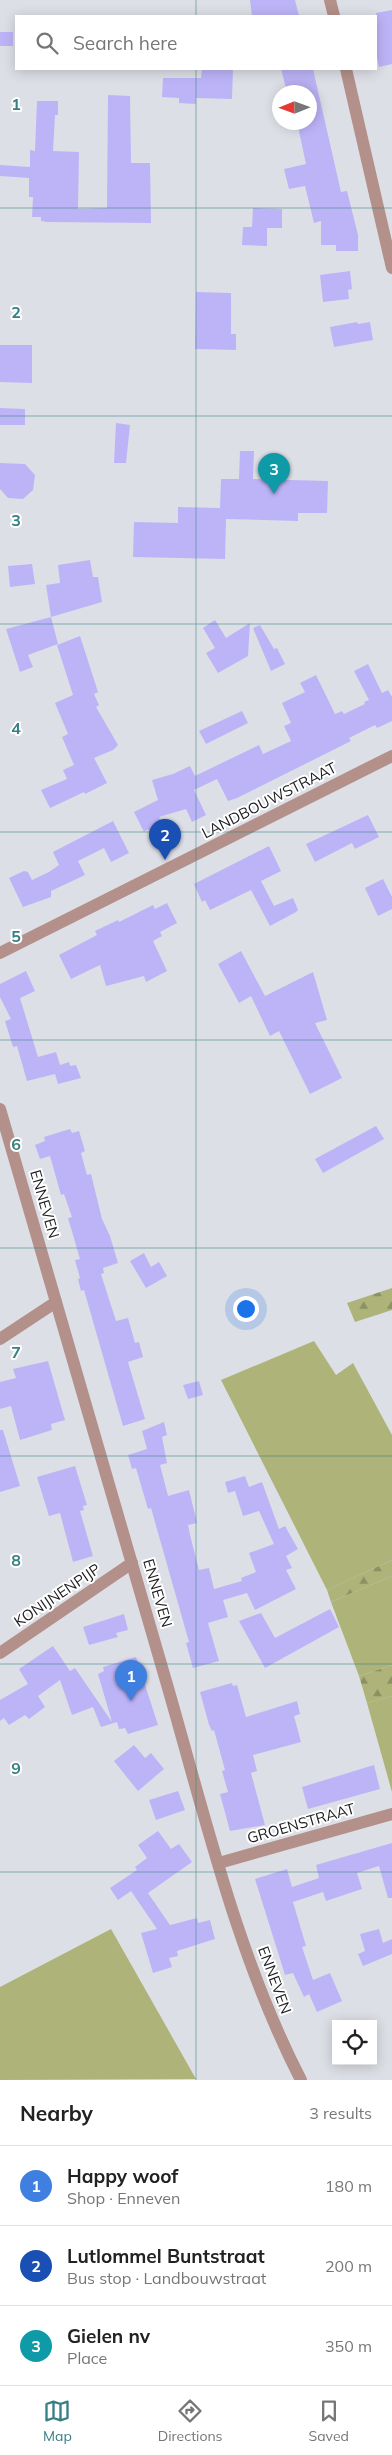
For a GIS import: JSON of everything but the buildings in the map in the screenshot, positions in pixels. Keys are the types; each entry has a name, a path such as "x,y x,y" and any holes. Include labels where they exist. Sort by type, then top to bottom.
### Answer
{"street":[{"path":"330,0 334,15"},
{"path":"346,70 392,268"},
{"name":"LANDBOUWSTRAAT","path":"0,953 392,756"},
{"name":"ENNEVEN","path":"0,1109 219,1863 261,1994 279,2037 301,2080"},
{"path":"0,1339 56,1302"},
{"name":"KONIJNENPIJP","path":"0,1653 132,1563"},
{"name":"GROENSTRAAT","path":"219,1863 392,1814"}],"green space":[{"path":"392,1288 392,1310 355,1322 347,1303"},
{"path":"314,1341 336,1375 353,1363 392,1435 392,1560 327,1590 221,1380"},
{"path":"392,1560 392,1576 331,1602 327,1590"},
{"path":"392,1576 392,1665 359,1676 331,1602"},
{"path":"392,1665 392,1696 367,1703 359,1676"},
{"path":"392,1696 392,1792 367,1703"},
{"path":"111,1929 196,2079 0,2080 0,1987"}],"place":[{"name":"Gielen nv","path":"274,494"},
{"name":"Lutlommel Buntstraat","path":"165,860"},
{"name":"Happy woof","path":"131,1701"}]}
